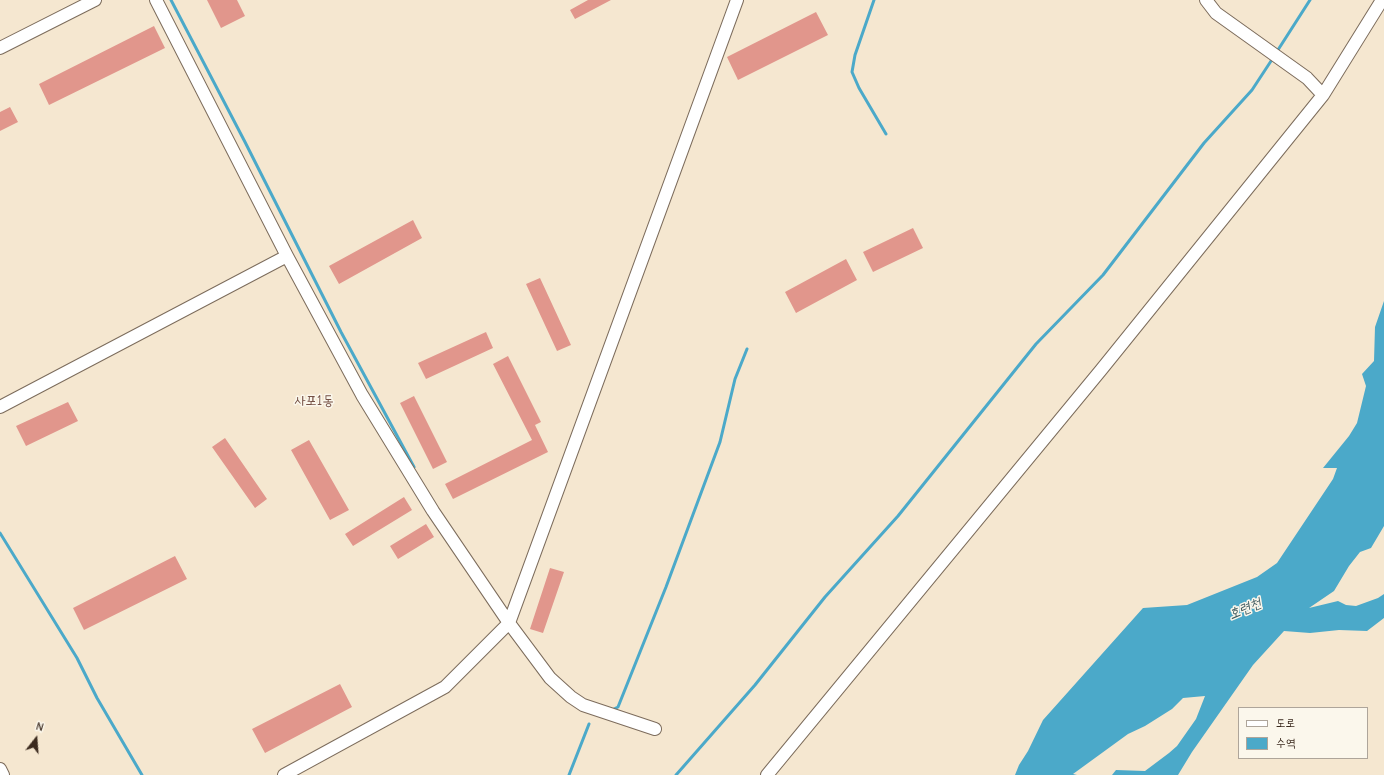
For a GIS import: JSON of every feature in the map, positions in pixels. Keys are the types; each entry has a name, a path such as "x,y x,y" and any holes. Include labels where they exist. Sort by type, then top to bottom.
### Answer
{"street":[{"path":"0,48 95,0"},
{"path":"156,0 287,256 362,396 432,512 509,623 550,678 582,705 655,729"},
{"path":"284,775 445,687 509,623 737,0"},
{"path":"1206,0 1216,13 1306,78 1323,95"},
{"path":"767,775 1101,370 1323,95 1382,0"},
{"path":"0,408 287,256"},
{"path":"0,769 3,775"}],"water":[{"name":"호련천","path":"1384,301 1384,526 1371,548 1360,552 1349,566 1334,591 1309,608 1338,601 1346,605 1356,606 1378,598 1384,594 1384,618 1367,631 1339,630 1310,633 1284,631 1253,665 1192,752 1178,775 1112,775 1116,770 1145,771 1169,753 1177,746 1196,719 1205,696 1183,698 1172,709 1145,726 1128,734 1073,774 1077,775 1015,775 1043,720 1143,608 1187,605 1257,577 1277,563 1333,479 1337,468 1323,468 1349,436 1357,423 1366,386 1362,374 1374,361 1375,327"}],"building":[{"path":"207,0 237,0 245,16 221,28"},
{"path":"588,0 611,0 575,19 570,10"},
{"path":"816,12 828,35 738,80 727,57"},
{"path":"154,26 165,48 49,105 39,84"},
{"path":"10,107 18,122 0,131 0,112"},
{"path":"413,220 422,238 339,284 329,266"},
{"path":"913,228 923,248 873,272 863,252"},
{"path":"846,259 857,280 796,313 785,292"},
{"path":"540,278 571,345 557,351 526,284"},
{"path":"486,332 493,348 426,379 418,363"},
{"path":"508,356 541,422 535,425 548,452 453,499 445,484 532,440 493,364"},
{"path":"414,396 447,462 433,469 400,403"},
{"path":"68,402 78,421 26,446 16,426"},
{"path":"225,438 267,499 255,508 212,447"},
{"path":"309,440 349,510 330,520 291,450"},
{"path":"404,497 412,510 353,546 345,534"},
{"path":"426,524 434,537 398,559 390,546"},
{"path":"175,556 187,579 84,630 73,608"},
{"path":"550,568 564,572 543,633 530,629"},
{"path":"340,684 352,707 265,753 252,729"}],"waterway":[{"path":"171,0 341,332 414,467"},
{"path":"874,0 855,55 852,72 859,88 886,134"},
{"path":"1276,53 1310,0"},
{"path":"676,775 755,685 825,597 898,516 1036,344 1103,275 1204,143 1252,90 1273,58"},
{"path":"612,710 618,707 666,587 720,442 735,379 747,349"},
{"path":"0,533 77,658 97,698 142,775"},
{"path":"569,775 589,724"}],"district":[{"name":"사포1동","path":"314,401"}]}
